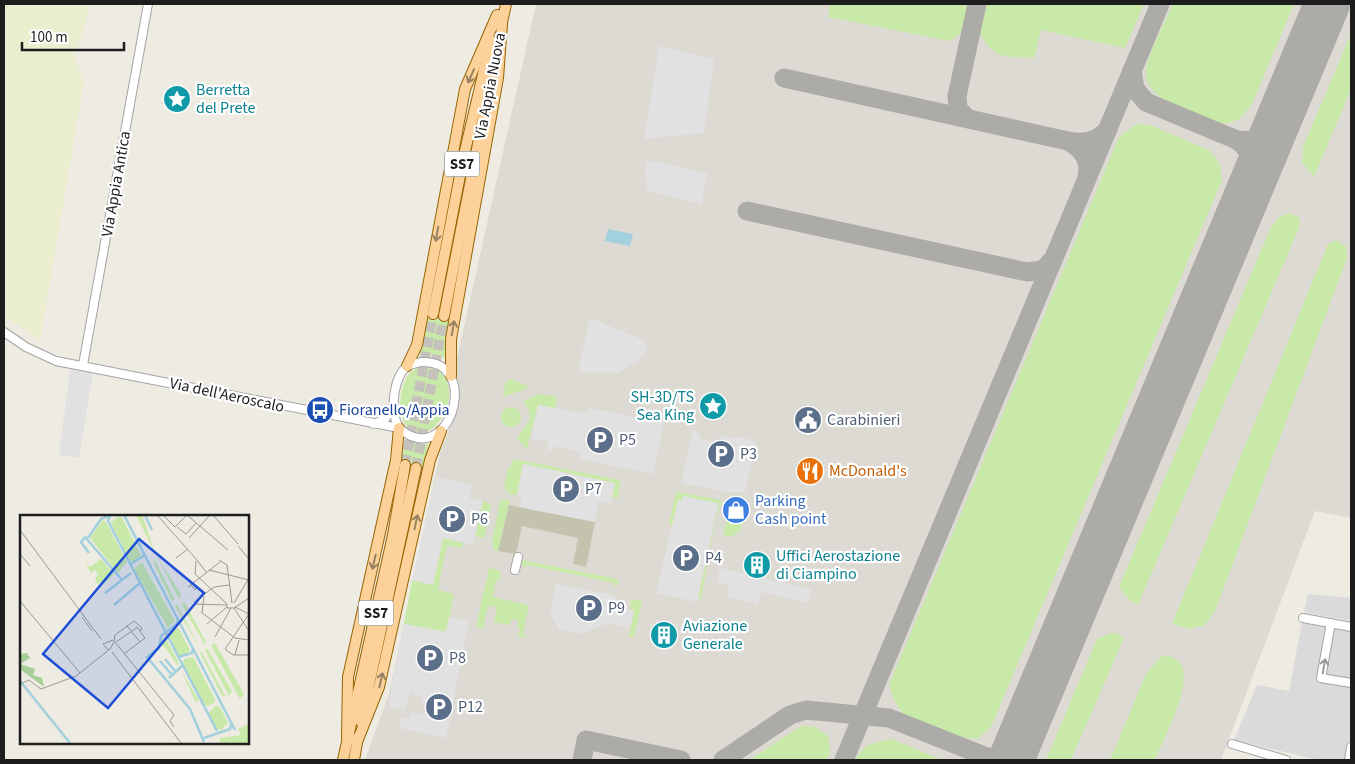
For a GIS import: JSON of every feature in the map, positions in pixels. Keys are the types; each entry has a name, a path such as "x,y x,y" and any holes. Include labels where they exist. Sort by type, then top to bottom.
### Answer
{"main road":[{"name":"Via Appia Nuova","path":"499,4 500,20"},
{"name":"Via Appia Nuova","path":"439,315 500,20 506,4"},
{"path":"407,366 417,344 465,89 500,20"},
{"path":"451,376 451,339 498,78 500,20"},
{"path":"352,740 348,677 396,460 399,428"},
{"path":"352,740 378,690 430,460 441,430"},
{"name":"SS7","path":"354,760 352,740 405,465"},
{"name":"SS7","path":"343,760 352,740 416,468"}],"street":[{"name":"Via Appia Antica","path":"83,365 148,4"},
{"name":"Via dell'Aeroscalo","path":"4,332 41,356 56,361 399,428"},
{"path":"371,424 385,419 394,405 399,378 407,366 420,362 432,362 445,368 451,376 455,395 450,417 441,430 432,436 420,438 409,435 399,428 394,405"},
{"path":"515,570 518,557"},
{"path":"1303,618 1351,627"},
{"path":"1331,624 1321,678 1351,684"},
{"path":"1232,744 1286,760"},
{"path":"1349,760 1351,747"}],"shaded area":[{"path":"4,4 89,4 85,28 74,56 84,82 40,341 4,316"},
{"path":"536,4 1351,4 1351,517 1315,511 1221,760 365,760 389,694 440,453 457,409 455,367"},
{"path":"659,46 714,59 704,133 644,139"},
{"path":"654,161 707,174 702,204 647,191 645,162"},
{"path":"590,318 643,340 648,347 639,361 617,373 578,372"},
{"path":"70,370 93,372 79,458 59,455"},
{"name":"P5","path":"538,405 587,414 589,408 664,422 653,474 578,459 579,452 557,446 547,452 548,442 531,439"},
{"name":"P3","path":"693,430 698,431 701,439 712,442 725,435 732,438 740,437 754,441 756,444 745,492 726,492 681,483"},
{"name":"P7","path":"523,464 615,483 611,504 599,501 595,522 519,507 522,496 517,495"},
{"name":"P6","path":"436,477 472,485 469,498 483,501 473,545 443,538 433,585 412,580"},
{"name":"P4","path":"683,496 718,503 697,602 656,593 678,500 683,500"},
{"path":"509,505 595,522 586,567 573,564 578,538 522,526 516,554 498,551"},
{"path":"720,568 811,589 808,603 761,592 758,604 727,597 729,585 717,582"},
{"name":"P9","path":"556,584 615,595 619,607 634,610 630,628 609,623 580,634 559,629 550,614"},
{"path":"1308,594 1351,598 1351,621 1304,612"},
{"name":"P8","path":"449,617 469,621 446,738 399,728 402,717 409,719 412,712 424,714 426,703 421,702 421,696 411,692 404,710 388,707 404,624 446,632"},
{"path":"1302,622 1351,631 1351,760 1319,760 1234,740 1257,685 1289,691"}],"green space":[{"path":"830,4 969,4 963,32 950,41 828,17"},
{"path":"987,4 1144,4 1125,48 1041,30 1034,58 1008,57 991,49 980,34"},
{"path":"1173,4 1294,4 1252,104 1240,119 1225,124 1191,112 1167,101 1149,85 1146,69 1156,40"},
{"path":"1351,34 1351,89 1314,177 1302,163 1303,147"},
{"path":"1137,124 1150,125 1209,150 1220,164 1222,180 991,727 977,739 960,737 902,713 894,700 889,685 1119,137"},
{"path":"1290,213 1300,218 1299,228 1138,605 1129,600 1119,587 1271,227 1279,217"},
{"path":"1336,240 1346,247 1347,258 1216,609 1205,625 1190,629 1172,624 1328,244"},
{"path":"429,313 451,318 445,358 420,353"},
{"path":"424,366 440,372 448,384 449,398 445,413 436,425 426,432 414,432 403,421 401,416 401,398 403,385 408,375 415,369"},
{"path":"510,379 530,387 503,397 505,384"},
{"path":"540,394 557,397 555,408 538,405 527,449 517,438 530,420 529,410 523,401"},
{"path":"507,407 515,407 521,413 521,421 515,427 507,427 501,421 501,413"},
{"path":"406,439 417,444 429,444 423,466 401,462"},
{"path":"514,459 620,480 618,498 612,497 615,483 524,464 517,495 509,494 504,487 508,467 510,467"},
{"path":"676,492 720,500 722,503 721,506 679,500 673,527 669,524"},
{"path":"503,499 510,500 498,551 493,549 492,542 500,502"},
{"path":"483,501 491,504 484,538 475,536"},
{"path":"718,508 720,509 715,523 701,599 698,598"},
{"path":"739,509 746,510 741,528 735,534 726,537 723,534 727,520 740,523 742,514 738,513"},
{"path":"443,538 463,543 462,548 447,545 438,590 454,594 447,632 404,624 412,580 433,585"},
{"path":"522,560 617,579 619,584 614,587 615,583 527,565 525,568 520,564"},
{"path":"489,568 501,571 500,581 496,580 493,597 529,605 523,635 526,636 525,638 518,637 520,628 517,627 518,620 511,619 510,625 494,622 497,607 488,606 483,629 476,627"},
{"path":"631,599 642,601 634,638 629,637 634,611 630,609"},
{"path":"1111,633 1117,633 1124,638 1071,760 1046,760 1097,639"},
{"path":"1169,655 1179,662 1183,671 1184,682 1171,725 1155,760 1110,760 1146,674 1160,657"},
{"path":"801,726 815,727 828,736 830,751 827,760 749,760"},
{"path":"892,739 942,760 856,760 866,747"}],"water":[{"path":"608,229 633,234 630,246 605,241"}],"taxiway":[{"path":"967,118 958,109 957,96 977,4"},
{"path":"844,760 1160,4"},
{"path":"1132,70 1135,89 1146,102 1237,140 1254,141 1275,130"},
{"path":"784,78 1068,141"},
{"path":"1087,177 1088,165 1084,156 1081,151 1068,141 1090,141 1100,137 1108,129"},
{"path":"1237,140 1249,152 1254,167 1254,179"},
{"path":"747,211 1027,272 1043,270 1052,260"},
{"path":"723,760 790,715 806,710 889,718 987,757 998,756 1007,752 1021,735"},
{"path":"582,760 586,740 681,760"}],"runway":[{"path":"1011,760 1327,4"}],"tunnel":[{"path":"405,465 433,314"},
{"path":"416,468 444,316"}],"place":[{"name":"Berretta del Prete","path":"177,99"},
{"name":"SH-3D/TS Sea King","path":"713,406"},
{"name":"Fioranello/Appia","path":"320,410"},
{"name":"Carabinieri","path":"808,420"},
{"name":"P5","path":"600,440"},
{"name":"P3","path":"721,454"},
{"name":"McDonald's","path":"810,471"},
{"name":"P7","path":"566,489"},
{"name":"Parking Cash point","path":"736,510"},
{"name":"P6","path":"452,519"},
{"name":"P4","path":"686,558"},
{"name":"Uffici Aerostazione di Ciampino","path":"757,565"},
{"name":"P9","path":"589,608"},
{"name":"Aviazione Generale","path":"664,635"},
{"name":"P8","path":"430,658"},
{"name":"P12","path":"439,707"}]}
